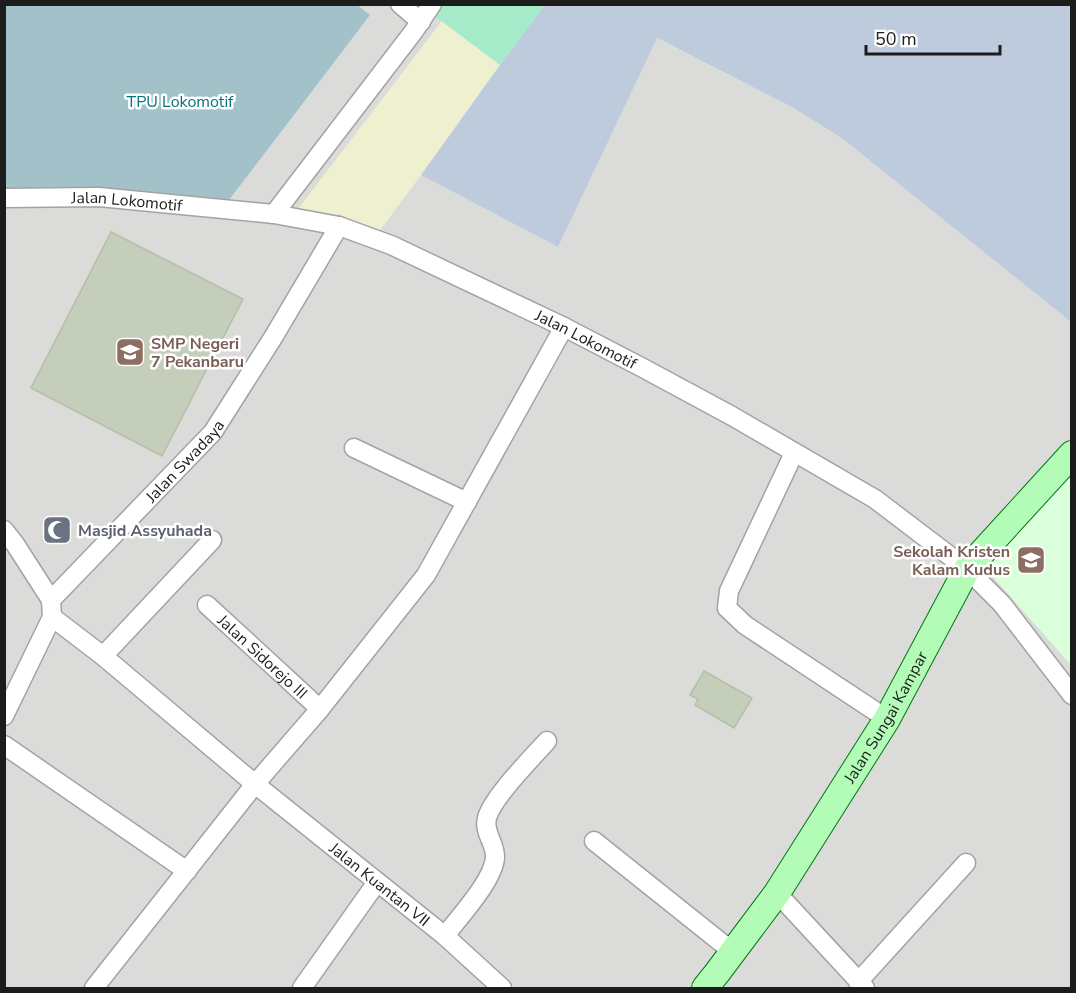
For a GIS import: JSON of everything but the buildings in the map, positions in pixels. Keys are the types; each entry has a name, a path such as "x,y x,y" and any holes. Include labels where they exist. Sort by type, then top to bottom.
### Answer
{"street":[{"path":"400,4 421,22"},
{"path":"274,214 421,22 432,4"},
{"name":"Jalan Lokomotif","path":"4,198 99,197 274,214 339,226 391,245 564,327 722,411 875,499 967,568 1002,604 1071,695"},
{"name":"Jalan Swadaya","path":"4,716 51,609 213,432 274,336 339,226"},
{"path":"94,988 255,784 320,709 426,575 564,327"},
{"path":"354,448 466,502"},
{"path":"794,453 729,591 728,608 746,626 887,719"},
{"name":"Jalan Sungai Kampar","path":"705,988 777,893 887,719 967,568 1071,454"},
{"name":"Jalan Kuantan VII","path":"4,531 15,544 51,609 103,656 255,784 445,936 495,986"},
{"path":"103,656 213,540"},
{"name":"Jalan Sidorejo III","path":"207,606 320,709"},
{"path":"445,936 477,894 495,860 495,849 485,829 487,817 497,798 547,741"},
{"path":"4,745 187,871"},
{"path":"594,841 733,952"},
{"path":"777,893 862,985 966,863"},
{"path":"302,988 377,882"}],"shaded area":[{"path":"356,5 420,5 442,21 299,209 340,215 377,233 421,175 558,247 656,38 792,107 843,139 1071,322 1071,466 988,571 1071,665 1071,988 5,988 4,194 370,16"},
{"path":"420,5 545,5 500,65"},
{"path":"545,5 1071,5 1071,322 843,139 792,107 657,38 558,247 421,175"},
{"path":"442,21 500,65 378,233 340,215 298,209"},
{"name":"Sekolah Kristen Kalam Kudus","path":"1071,466 1071,665 988,571 994,550"}],"green space":[{"name":"TPU Lokomotif","path":"356,4 370,15 229,200 100,193 5,194 4,5"}],"place":[{"name":"SMP Negeri 7 Pekanbaru","path":"130,352"},
{"name":"Masjid Assyuhada","path":"57,530"},
{"name":"Sekolah Kristen Kalam Kudus","path":"1031,560"}]}
